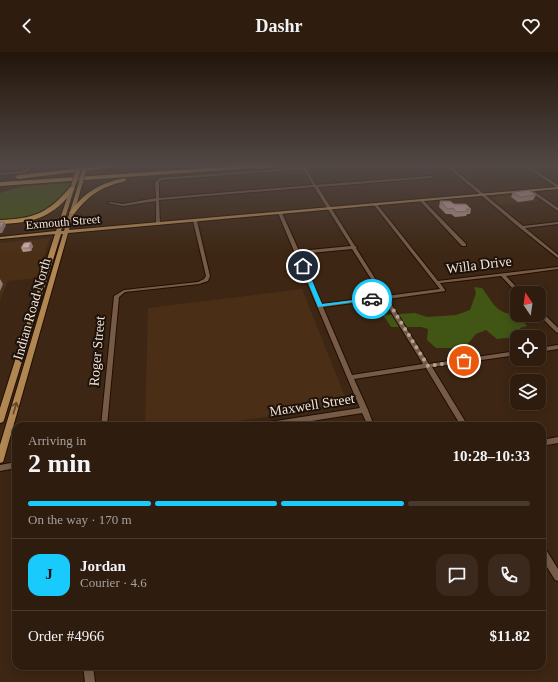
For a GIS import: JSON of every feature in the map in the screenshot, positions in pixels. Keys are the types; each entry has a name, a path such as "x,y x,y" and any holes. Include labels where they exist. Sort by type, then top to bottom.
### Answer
{"highway":[{"path":"0,222 22,220 46,214 58,207 66,195"},
{"path":"72,213 86,195"}],"main road":[{"name":"Indian Road North","path":"0,420 70,195"},
{"name":"Indian Road North","path":"0,459 77,195"},
{"name":"Exmouth Street","path":"0,238 478,195"}],"street":[{"path":"158,195 158,224"},
{"path":"110,204 123,205 158,199 205,195"},
{"path":"321,195 355,247 463,422"},
{"path":"483,195 558,257"},
{"path":"538,195 558,210"},
{"path":"421,200 464,245"},
{"path":"376,204 439,282"},
{"path":"280,213 370,422"},
{"name":"Roger Street","path":"104,422 117,296 121,292 132,290 199,283 206,280 208,276 195,221"},
{"path":"521,227 558,223"},
{"path":"297,253 355,247"},
{"name":"Willa Drive","path":"320,306 442,291 439,282 558,268"},
{"path":"502,274 513,286"},
{"path":"546,319 557,330"},
{"path":"546,349 558,347"},
{"path":"350,377 510,354"},
{"name":"Maxwell Street","path":"288,422 365,410"},
{"path":"546,442 558,440"},
{"path":"0,468 12,466"},
{"path":"546,558 558,577"},
{"path":"88,670 90,682"}],"shaded area":[{"path":"532,195 540,201 501,205 493,198 497,196"},
{"path":"55,220 51,230 24,233 28,223"},
{"path":"50,238 37,278 8,281 0,301 0,243"},
{"path":"302,289 348,404 233,422 145,422 148,308"}],"green space":[{"path":"0,195 62,195 50,208 33,217 0,220"},
{"path":"474,287 482,288 496,307 510,314 510,322 524,322 527,326 520,328 521,330 510,330 510,338 497,339 486,330 476,334 466,346 436,348 427,340 428,329 421,327 391,327 383,315 415,313 427,317 456,315 470,310 476,293"}],"building":[{"path":"518,195 533,195 520,197"},
{"path":"440,201 450,201 454,204 466,204 471,209 466,209 468,211 457,212 453,208 448,209"},
{"path":"0,222 4,222 0,229"},
{"path":"31,242 29,248 21,248 24,243"}],"way so far":[{"path":"372,299 386,298 428,366 464,361"}],"route":[{"path":"303,266 320,306 372,299"}]}
